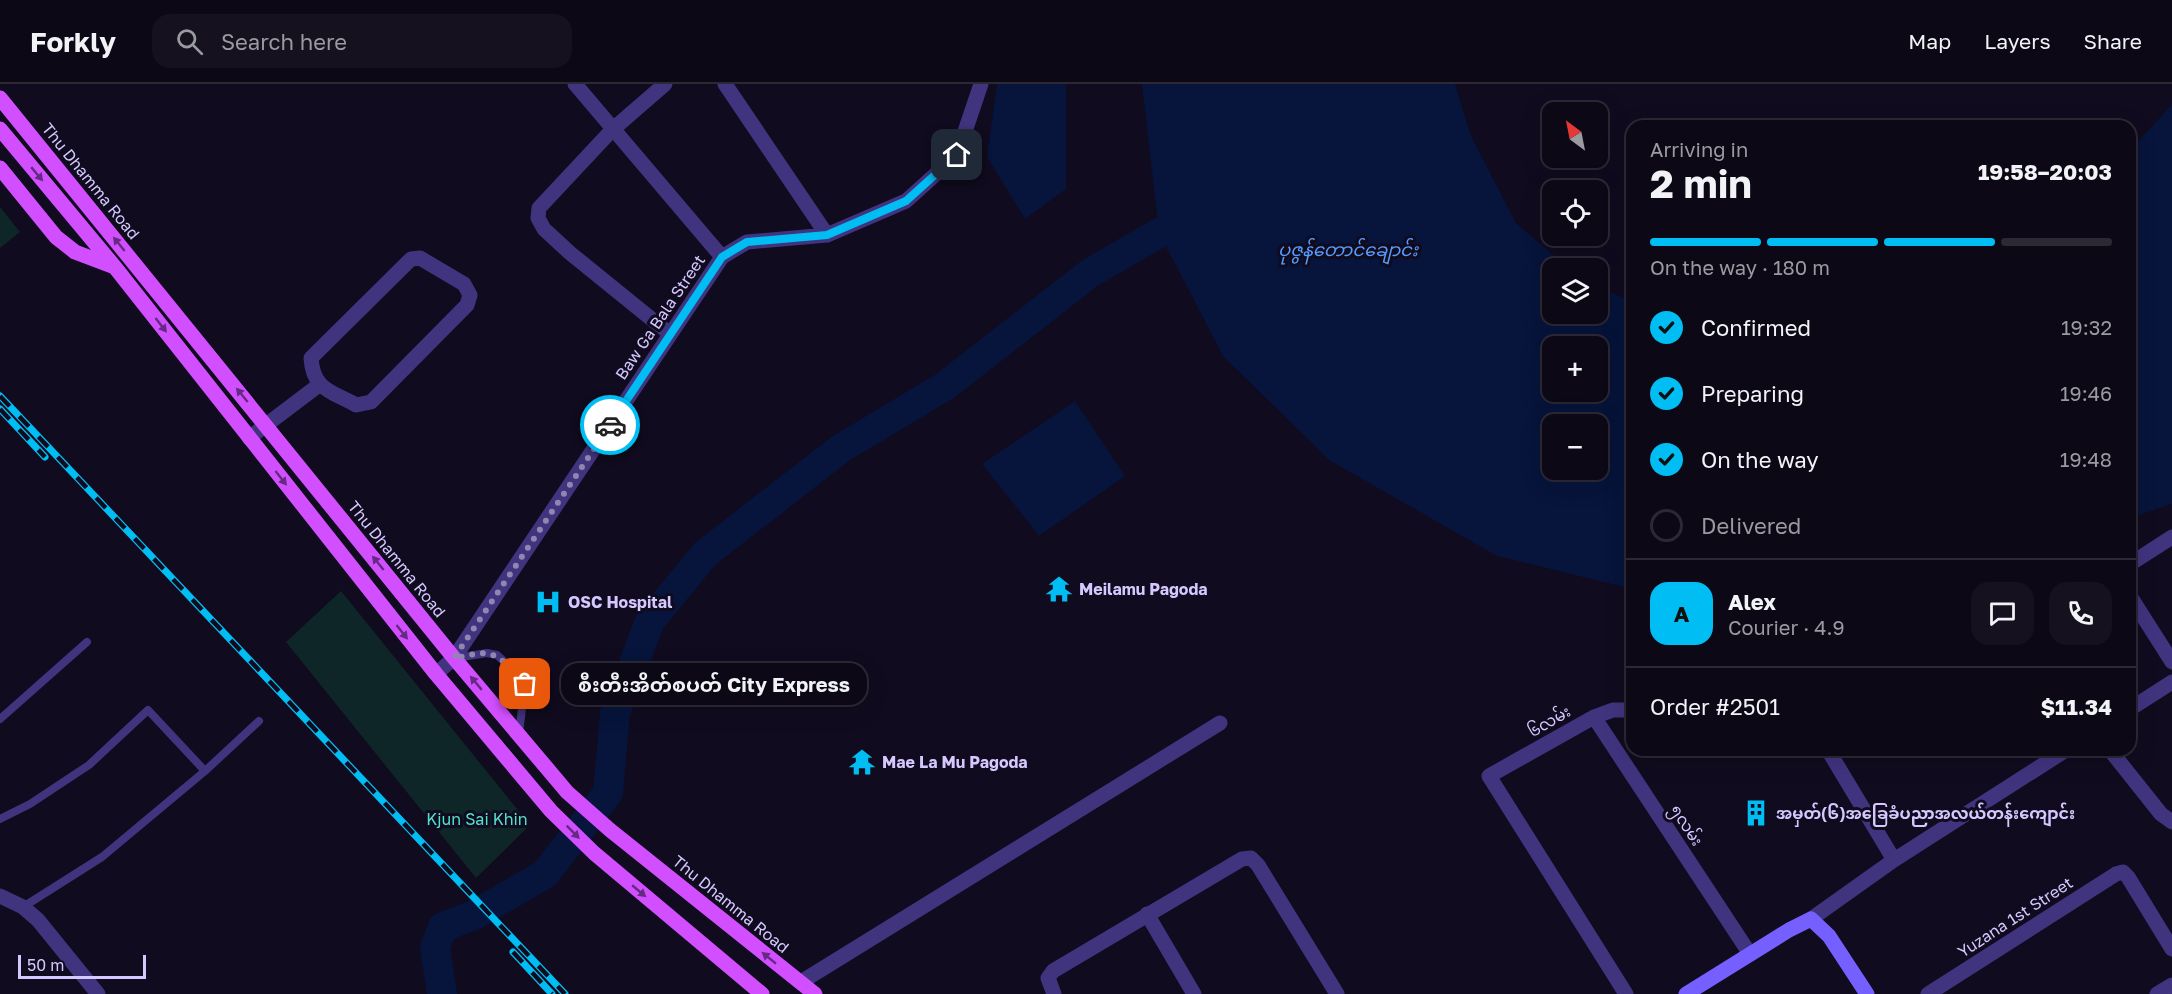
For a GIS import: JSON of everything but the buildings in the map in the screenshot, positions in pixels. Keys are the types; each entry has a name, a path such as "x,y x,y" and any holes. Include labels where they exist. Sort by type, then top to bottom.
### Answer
{"main road":[{"name":"Thu Dhamma Road","path":"0,98 454,658 567,792 610,830 815,994"},
{"path":"0,129 114,266 436,675 551,812 594,853 762,994"},
{"path":"0,168 56,237 75,252 114,266"},
{"path":"339,551 356,537"},
{"path":"508,760 523,739"},
{"path":"1686,994 1802,922 1811,919 1829,936 1868,994"}],"street":[{"path":"575,84 722,257"},
{"path":"665,84 612,130 539,208 538,218 544,229 570,253 670,334"},
{"path":"725,84 827,235"},
{"name":"Baw Ga Bala Street","path":"436,675 454,658 722,257 747,242 827,235 906,201 957,155 981,84"},
{"path":"420,258 464,285 470,295 467,305 371,402 356,405 319,385 312,372 311,358 411,259 420,258"},
{"path":"249,438 319,385"},
{"path":"2136,560 2172,537"},
{"path":"2136,605 2172,662"},
{"path":"2136,705 2172,682"},
{"name":"၆လမ်း","path":"1626,710 1613,710 1594,717 1489,776 1626,994"},
{"name":"၅လမ်း","path":"1594,717 1750,954"},
{"path":"801,982 1220,723"},
{"path":"1836,756 1894,860"},
{"path":"1811,919 1894,860 2057,756"},
{"path":"2115,756 2161,814 2172,822"},
{"path":"1054,994 1048,978 1053,971 1242,859 1251,858 1258,865 1337,994"},
{"name":"Yuzana 1st Street","path":"1928,994 2116,873 2123,872 2172,949"},
{"path":"0,896 23,907 38,920 98,994"},
{"path":"1147,914 1194,994"},
{"path":"2157,994 2172,985"}],"lane":[{"path":"0,719 87,642"},
{"path":"454,658 487,653 497,655 518,674 525,684 523,739"},
{"path":"0,819 30,804 89,765 148,710 205,771"},
{"path":"23,907 102,858 205,771 259,721"}],"green space":[{"path":"0,207 20,232 0,248"},
{"name":"Kjun Sai Khin","path":"341,591 530,825 476,878 286,642"}],"water":[{"path":"997,84 1066,84 1066,189 1025,219 987,157"},
{"name":"ပုဇွန်တောင်ချောင်း","path":"1142,84 1455,84 1471,136 1516,223 1556,258 1542,258 1542,324 1608,324 1608,291 1626,299 1626,588 1497,556 1329,460 1223,356 1159,233"},
{"path":"2172,104 2172,504 2136,516 2136,144"},
{"path":"1075,401 1125,476 1039,536 982,464"}],"waterway":[{"path":"442,994 435,947 443,927 476,914 545,874 608,793 615,713 650,621 705,554 840,449 945,386 1090,273 1159,233 1198,217"}],"railway":[{"path":"0,396 565,994"},
{"path":"0,409 45,457"},
{"path":"513,952 552,994"}],"way so far":[{"path":"525,684 518,674 497,655 487,653 454,658 610,425"}],"place":[{"name":"Meilamu Pagoda","path":"1059,589"},
{"name":"OSC Hospital","path":"548,602"},
{"name":"စီးတီးအိတ်စပတ် City Express","path":"525,684"},
{"name":"Mae La Mu Pagoda","path":"862,762"},
{"name":"အမှတ်(၆)အခြေခံပညာအလယ်တန်းကျောင်း","path":"1756,813"}],"route":[{"path":"610,425 722,257 747,242 827,235 906,201 957,155"}]}
